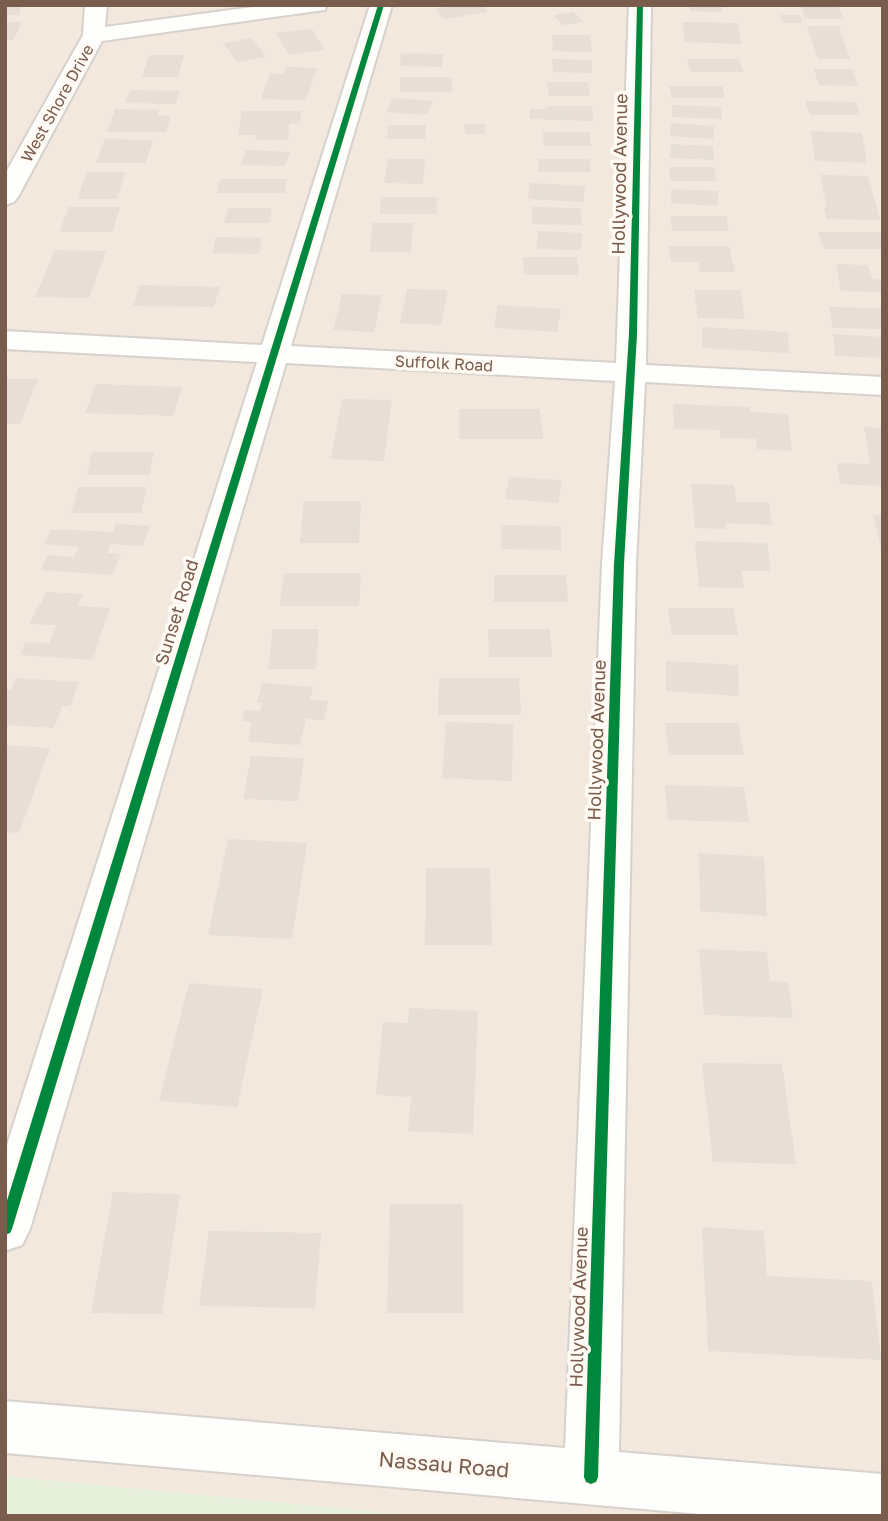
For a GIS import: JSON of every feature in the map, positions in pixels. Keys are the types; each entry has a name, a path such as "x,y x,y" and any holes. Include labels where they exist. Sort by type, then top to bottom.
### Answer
{"street":[{"name":"West Shore Drive","path":"5,197 94,35 96,5"},
{"path":"94,35 317,5"},
{"name":"Sunset Road","path":"5,1229 381,5"},
{"name":"Hollywood Avenue","path":"591,1476 619,564 633,334 640,5"},
{"name":"Suffolk Road","path":"5,340 883,386"},
{"name":"Nassau Road","path":"5,1427 883,1502"}],"shaded area":[{"path":"5,5 883,5 883,1516 5,1516"}],"green space":[{"path":"5,1476 422,1516 5,1516"}],"building":[{"path":"5,5 21,5 19,15 5,15"},
{"path":"481,5 488,12 445,19 435,9"},
{"path":"690,5 722,5 722,12 690,11"},
{"path":"800,5 838,5 844,19 805,19"},
{"path":"573,12 584,22 563,25 553,15"},
{"path":"780,15 800,15 803,23 783,23"},
{"path":"5,22 22,22 14,40 5,40"},
{"path":"682,22 738,23 741,44 685,42"},
{"path":"807,26 839,26 850,59 818,59"},
{"path":"312,29 325,50 289,55 276,33"},
{"path":"552,35 590,35 592,52 553,51"},
{"path":"252,38 266,57 237,62 223,43"},
{"path":"401,53 443,54 442,67 400,66"},
{"path":"149,55 184,55 178,77 142,77"},
{"path":"552,59 592,60 592,73 553,72"},
{"path":"687,59 739,59 743,72 691,72"},
{"path":"286,67 317,68 306,100 261,99 270,73 284,74"},
{"path":"814,69 852,69 858,86 819,85"},
{"path":"400,77 452,77 452,92 400,92"},
{"path":"547,82 588,82 590,96 549,96"},
{"path":"669,86 722,86 725,98 672,98"},
{"path":"130,90 180,91 176,104 125,103"},
{"path":"393,98 433,101 427,115 386,112"},
{"path":"805,101 856,102 860,115 810,115"},
{"path":"672,105 721,107 722,119 672,117"},
{"path":"547,106 592,106 593,121 530,119 530,109 547,109"},
{"path":"115,109 159,110 157,115 171,116 166,132 107,132"},
{"path":"242,111 301,111 300,123 289,124 288,140 255,140 256,135 238,135"},
{"path":"671,123 714,126 713,139 670,136"},
{"path":"464,124 485,124 485,134 465,134"},
{"path":"388,125 426,125 425,139 387,139"},
{"path":"811,131 862,133 867,163 815,161"},
{"path":"543,132 589,132 591,146 544,146"},
{"path":"105,139 153,140 146,163 96,163"},
{"path":"671,144 713,146 714,160 670,158"},
{"path":"246,150 290,152 285,166 241,165"},
{"path":"388,159 425,159 423,184 384,183"},
{"path":"538,159 589,159 591,172 539,172"},
{"path":"669,167 714,167 717,181 671,181"},
{"path":"86,172 125,172 117,199 78,199"},
{"path":"820,175 868,176 880,220 827,219"},
{"path":"220,179 287,179 285,193 217,193"},
{"path":"530,183 585,186 583,202 528,199"},
{"path":"671,189 718,191 718,206 671,203"},
{"path":"381,197 437,197 437,214 380,214"},
{"path":"68,207 120,207 113,232 60,232"},
{"path":"532,207 581,208 582,225 532,224"},
{"path":"228,208 272,208 269,223 224,223"},
{"path":"670,216 726,216 729,231 673,231"},
{"path":"372,223 413,223 411,252 370,252"},
{"path":"538,231 582,233 581,250 537,249"},
{"path":"818,232 880,232 883,249 824,249"},
{"path":"216,237 262,238 259,254 212,253"},
{"path":"668,246 729,246 735,272 700,272 698,262 671,262"},
{"path":"55,250 106,251 89,298 35,297"},
{"path":"523,257 577,257 579,275 524,275"},
{"path":"836,264 868,265 872,279 883,280 883,292 841,291"},
{"path":"140,285 220,287 214,307 133,306"},
{"path":"407,289 448,290 441,325 400,323"},
{"path":"694,290 740,290 745,319 698,318"},
{"path":"342,294 382,295 374,332 333,330"},
{"path":"498,305 561,309 557,332 494,328"},
{"path":"829,307 883,308 883,329 833,328"},
{"path":"702,327 788,332 789,353 702,348"},
{"path":"833,334 883,337 883,358 835,356"},
{"path":"5,379 38,379 20,424 5,424"},
{"path":"96,384 182,387 173,416 85,413"},
{"path":"342,399 392,400 384,461 331,459"},
{"path":"673,404 750,407 751,412 788,414 792,451 757,449 756,439 720,438 720,430 674,429"},
{"path":"459,409 540,409 543,439 459,439"},
{"path":"864,427 883,428 883,486 840,484 837,463 870,464"},
{"path":"92,452 154,452 149,475 87,475"},
{"path":"509,477 562,480 558,503 505,499"},
{"path":"691,484 734,485 736,502 769,502 772,525 725,523 725,529 695,528"},
{"path":"78,487 147,487 141,513 71,513"},
{"path":"304,501 361,501 359,543 300,543"},
{"path":"873,515 883,516 883,552 882,552"},
{"path":"116,524 150,526 142,546 111,544 107,553 121,554 112,575 41,570 47,555 74,557 79,547 44,544 51,529 113,532"},
{"path":"501,525 561,526 561,550 501,549"},
{"path":"695,541 767,543 771,571 741,571 744,588 699,587"},
{"path":"284,573 361,573 359,606 280,606"},
{"path":"494,575 566,575 568,602 494,602"},
{"path":"46,592 83,594 78,606 110,608 92,660 20,655 25,642 49,643 56,625 30,624"},
{"path":"668,608 733,608 738,635 672,635"},
{"path":"273,629 319,629 316,669 268,669"},
{"path":"488,629 550,629 552,657 489,657"},
{"path":"666,661 738,665 739,696 666,691"},
{"path":"16,678 79,682 70,706 62,706 54,728 5,725 5,690 11,690"},
{"path":"439,678 519,678 521,715 438,715"},
{"path":"262,683 313,687 310,700 328,701 324,720 306,719 300,745 248,742 252,722 242,721 244,710 260,711 262,703 257,703"},
{"path":"446,722 513,724 512,781 442,778"},
{"path":"665,723 738,723 744,755 669,755"},
{"path":"5,745 50,748 19,833 5,832"},
{"path":"251,756 304,758 298,801 243,799"},
{"path":"665,785 744,787 749,822 668,820"},
{"path":"228,839 307,843 292,939 208,935"},
{"path":"699,853 764,857 767,916 700,911"},
{"path":"426,868 490,868 492,945 425,945"},
{"path":"699,949 767,952 770,981 788,982 793,1018 704,1015"},
{"path":"189,983 263,989 237,1107 159,1101"},
{"path":"409,1008 478,1011 473,1134 408,1131 411,1097 376,1095 383,1022 408,1023"},
{"path":"702,1063 782,1064 796,1164 713,1162"},
{"path":"113,1192 180,1194 162,1314 91,1313"},
{"path":"390,1204 463,1204 463,1313 387,1313"},
{"path":"702,1227 764,1231 767,1276 872,1281 881,1360 708,1351"},
{"path":"209,1231 321,1233 315,1308 199,1306"}],"cycle path":[{"path":"5,1229 381,5"},
{"path":"591,1477 619,564 633,334 640,5"}]}
